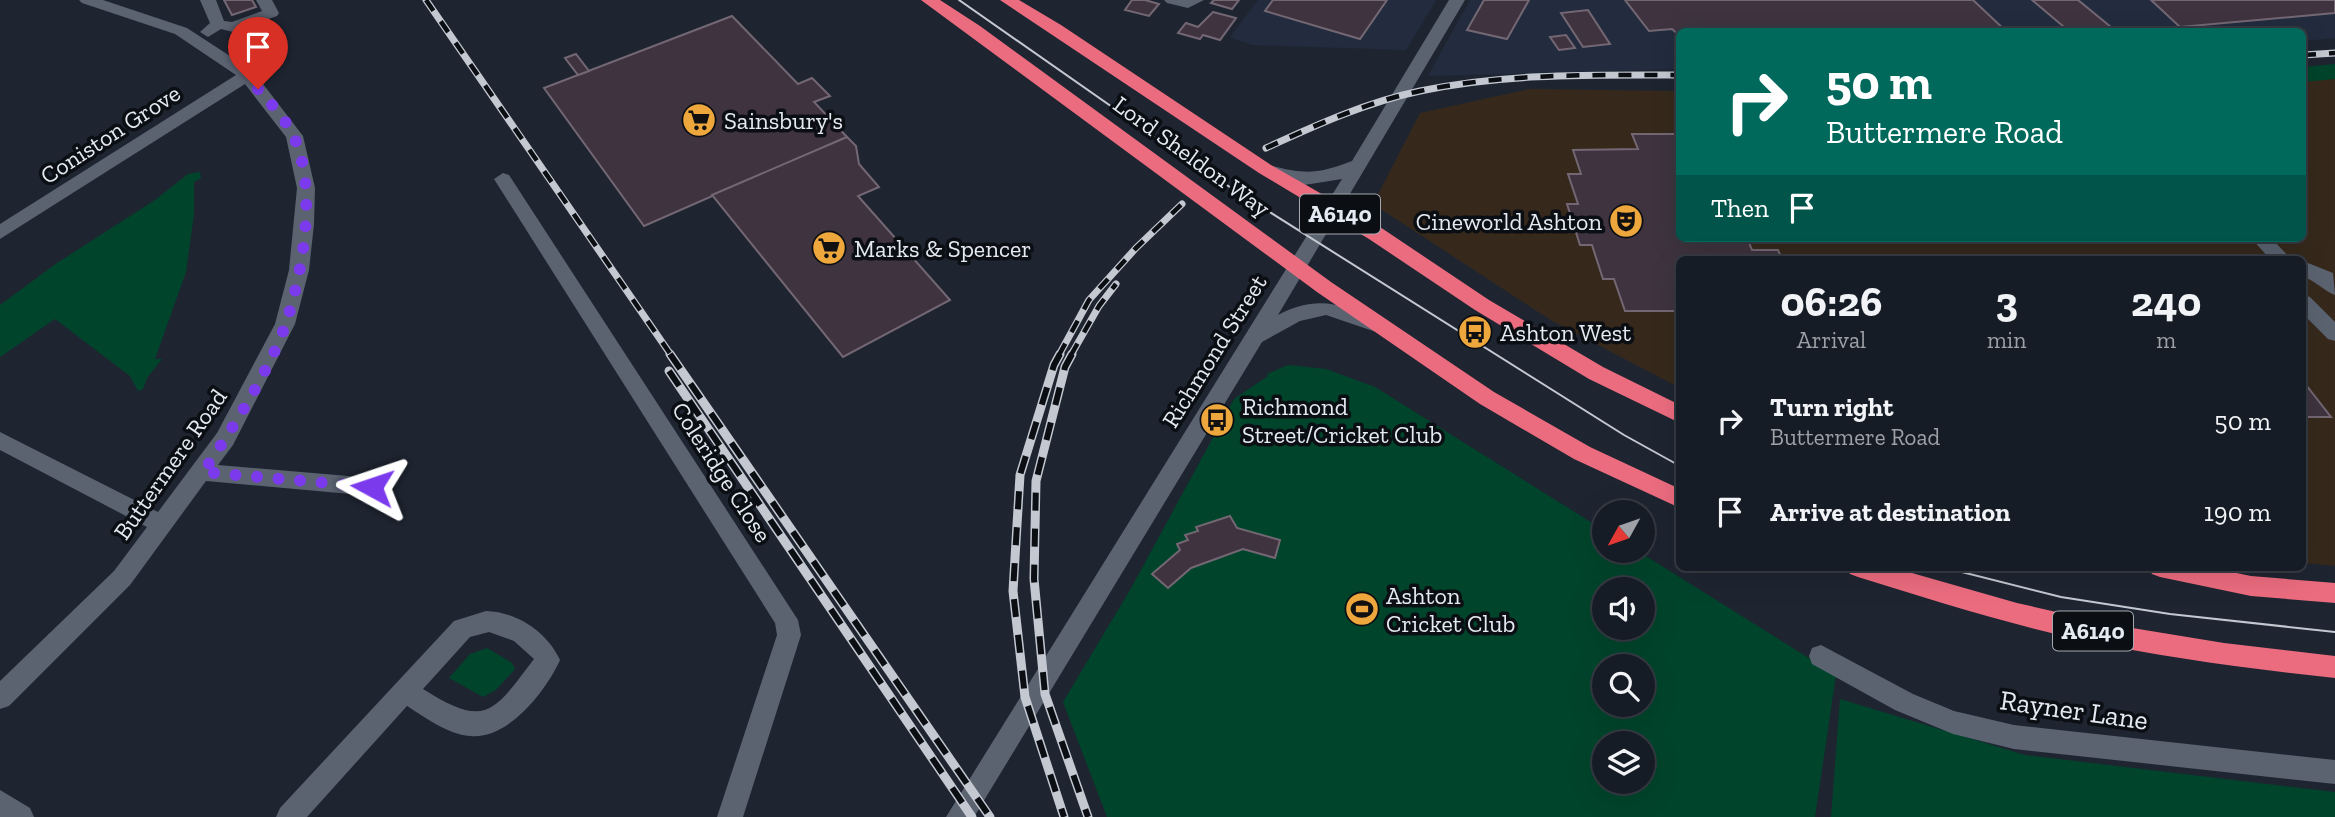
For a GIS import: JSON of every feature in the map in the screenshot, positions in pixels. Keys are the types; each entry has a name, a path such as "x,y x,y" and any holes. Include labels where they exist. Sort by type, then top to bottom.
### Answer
{"highway":[{"name":"Lord Sheldon Way","path":"929,0 974,29 1381,328 1487,398 1582,453 1676,497"},
{"name":"Lord Sheldon Way","path":"1008,0 1055,28 1265,169 1540,340 1676,413"},
{"name":"A6140","path":"1871,571 1988,606 2113,636 2260,659 2335,667"},
{"path":"2179,571 2251,586 2335,593"}],"street":[{"name":"Buttermere Road","path":"0,698 122,578 225,439 259,379 285,324 299,270 305,224 306,188 294,136 247,75 197,39 181,31 87,0"},
{"path":"208,0 218,24"},
{"path":"197,39 218,24 233,27 271,13 264,0"},
{"path":"1172,0 1196,0"},
{"name":"Richmond Street","path":"959,817 1297,267 1457,0"},
{"name":"Coniston Grove","path":"0,233 247,75"},
{"path":"1265,169 1307,181 1325,179 1357,166"},
{"name":"Coleridge Close","path":"503,179 786,620 789,635 730,817"},
{"path":"2264,242 2278,256"},
{"path":"2307,269 2335,272"},
{"path":"2307,269 2326,278 2335,288"},
{"path":"2306,300 2323,303 2335,299"},
{"path":"2306,303 2335,334"},
{"path":"1251,339 1295,315 1327,308 1381,328"},
{"path":"0,440 162,524"},
{"path":"203,472 372,487"},
{"path":"289,817 407,692 462,629 490,621 509,627 541,646 548,660 508,710 495,721 480,727 454,721 407,692"},
{"name":"Rayner Lane","path":"1821,656 1905,702 1953,722 2014,737 2335,772"},
{"path":"0,803 21,817"}],"shaded area":[{"path":"1258,0 1436,0 1406,50 1252,45 1230,37"},
{"path":"1470,0 2335,0 2335,38 2306,41 2306,28 1676,28 1676,69 1428,76"},
{"path":"2335,79 2335,566 2306,563 2306,256 1676,256 1676,386 1552,321 1373,204 1420,113 1530,89 1676,91 1676,242 2306,242 2306,80"}],"green space":[{"path":"2335,64 2335,79 2306,82 2306,67"},
{"path":"200,172 201,178 194,182 194,214 186,272 155,359 162,359 147,378 143,389 138,391 130,376 55,319 0,357 0,305 57,263 155,200 188,174"},
{"name":"Ashton Cricket Club","path":"1288,365 1326,369 1375,387 1592,523 1592,564 1656,562 1836,675 1815,817 1107,817 1063,702 1130,590 1234,399 1268,376 1267,374"},
{"path":"487,648 512,663 515,669 496,690 483,697 449,678 470,654"},
{"path":"1840,699 2025,755 2335,792 2335,817 1831,817"}],"building":[{"path":"224,0 252,0 256,7 232,15"},
{"path":"1132,0 1159,4 1149,16 1125,10"},
{"path":"1214,0 1239,0 1232,9 1211,3"},
{"path":"1273,0 1387,0 1360,39 1265,11"},
{"path":"1484,0 1529,0 1507,39 1467,30"},
{"path":"1625,0 1973,0 2003,28 1676,28 1676,32 1672,29 1649,31"},
{"path":"2032,0 2078,0 2112,28 2065,28"},
{"path":"2151,0 2335,0 2335,13 2180,27"},
{"path":"1588,10 1610,44 1583,47 1561,13"},
{"path":"1213,12 1236,18 1220,40 1203,35 1200,39 1178,33 1186,23 1198,27"},
{"name":"Sainsbury's","path":"732,16 798,84 812,78 830,96 814,102 847,137 644,226 544,88"},
{"path":"1566,35 1575,48 1559,50 1550,37"},
{"path":"576,54 589,71 578,75 565,58"},
{"name":"Cineworld Ashton","path":"1632,134 1676,134 1676,242 1749,242 1752,250 1778,250 1781,256 1676,256 1676,311 1625,311 1614,279 1603,279 1592,245 1580,245 1567,204 1578,204 1568,174 1581,174 1573,150 1638,149"},
{"name":"Marks & Spencer","path":"847,137 856,146 859,164 879,187 858,196 950,300 843,357 712,195"},
{"path":"2306,385 2331,417 2306,417"},
{"path":"1230,516 1237,528 1280,540 1275,558 1243,549 1191,568 1168,588 1152,574 1180,550 1177,544 1188,540 1185,535 1198,531 1196,527"}],"tram line":[{"path":"959,0 1198,167 1624,435 1676,464"},
{"path":"1958,571 2061,597 2170,614 2335,632"}],"railway":[{"path":"426,0 671,355"},
{"path":"2306,55 2335,53"},
{"path":"1266,148 1361,108 1452,85 1549,76 1676,75"},
{"path":"1059,355 1089,300 1136,248 1182,204"},
{"path":"1071,355 1099,306 1116,284"},
{"path":"670,354 990,817"},
{"path":"1060,354 1054,365 1020,475 1013,591 1025,697 1064,817"},
{"path":"1072,354 1065,367 1036,481 1034,579 1045,694 1088,817"},
{"path":"669,371 972,817"}],"place":[{"name":"Sainsbury's","path":"699,120"},
{"name":"Cineworld Ashton","path":"1626,221"},
{"name":"Marks & Spencer","path":"829,248"},
{"name":"Ashton West","path":"1475,332"},
{"name":"Richmond Street/Cricket Club","path":"1217,420"},
{"name":"Ashton Cricket Club","path":"1362,609"}],"route":[{"path":"258,89 294,136 300,158 306,188 299,270 285,324 259,379 203,472 372,487"}]}
